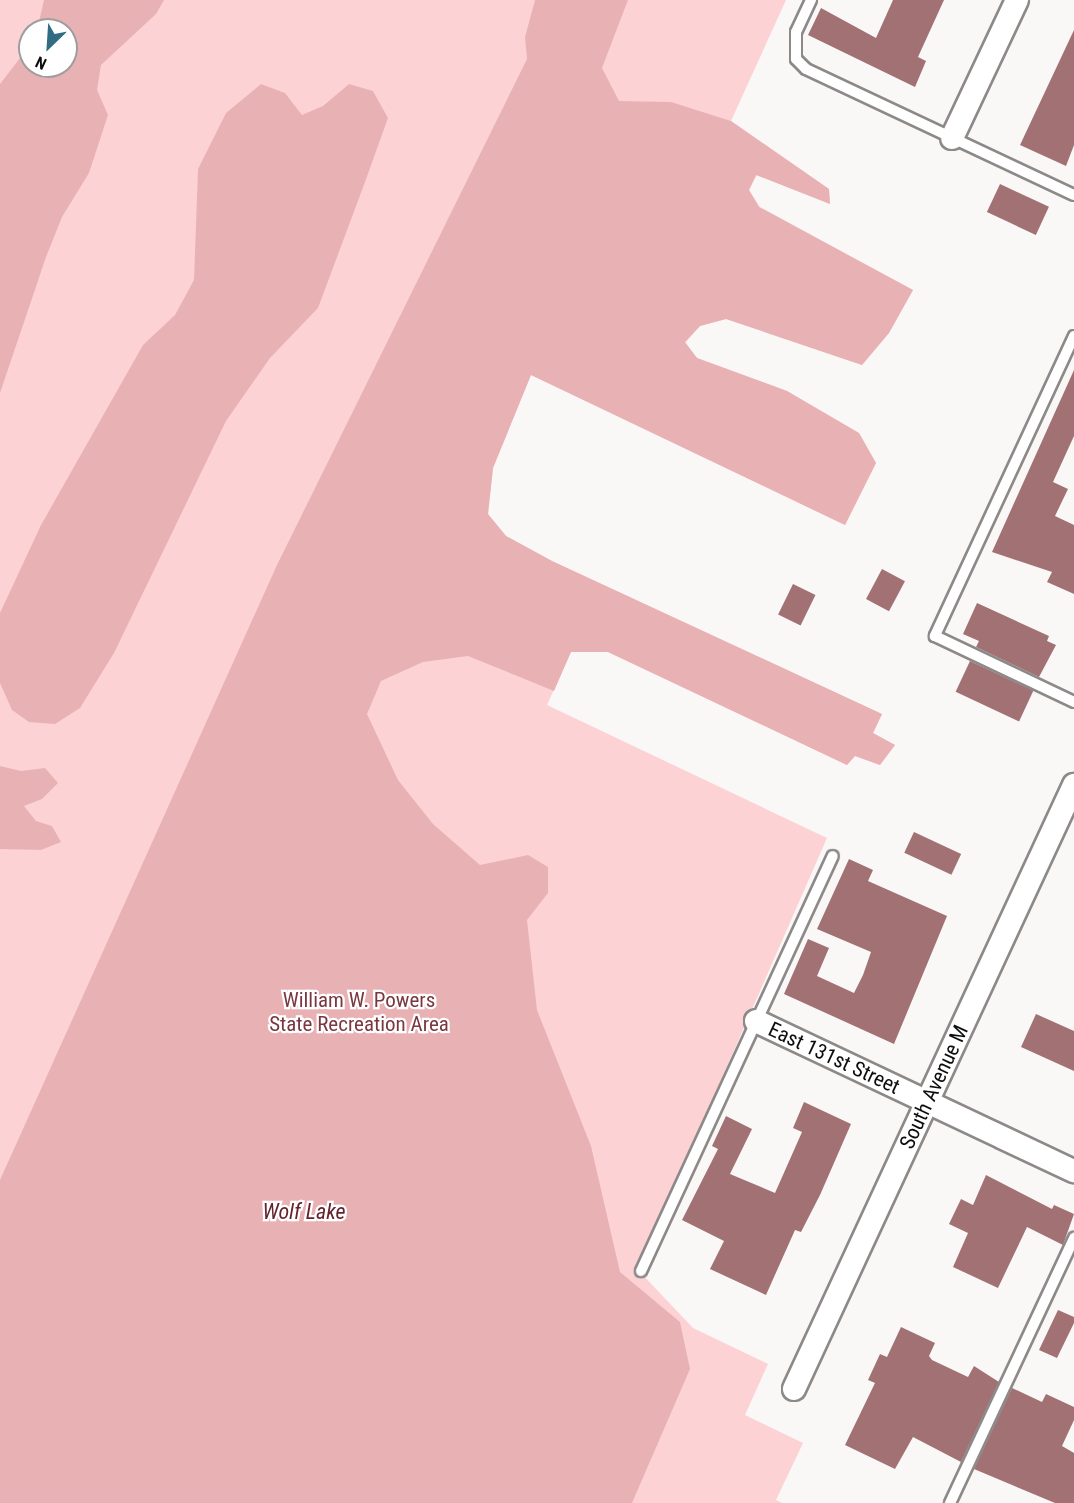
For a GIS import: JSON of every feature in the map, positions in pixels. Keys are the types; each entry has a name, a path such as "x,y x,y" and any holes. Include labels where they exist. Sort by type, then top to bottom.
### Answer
{"street":[{"path":"952,138 1017,0"},
{"name":"South Avenue M","path":"794,1389 1074,786"},
{"name":"East 131st Street","path":"756,1022 1074,1171"}],"lane":[{"path":"811,0 796,32 796,59 806,69 1074,195"},
{"path":"1074,336 935,636 1074,702"},
{"path":"641,1271 833,856"},
{"path":"950,1503 1074,1238"}],"green space":[{"name":"William W. Powers State Recreation Area","path":"0,0 786,0 731,121 829,189 830,204 757,175 749,190 760,207 913,290 889,333 862,365 726,319 700,326 685,343 697,358 787,391 859,433 876,463 845,525 531,375 493,468 488,514 506,536 552,561 882,714 873,733 895,745 880,765 855,756 847,765 608,652 571,652 547,705 827,838 638,1270 693,1328 768,1364 745,1415 803,1443 776,1500 782,1503 0,1503"}],"water":[{"path":"44,0 164,0 156,14 101,65 97,90 108,115 89,173 62,217 46,257 0,393 0,84 18,61 18,78 78,78 78,18 40,18"},
{"name":"Wolf Lake","path":"535,0 628,0 602,68 619,101 671,102 731,121 829,189 830,204 756,175 749,190 759,207 913,290 889,333 862,365 726,319 700,326 685,342 697,358 787,391 859,433 876,463 845,525 531,375 493,468 488,514 506,536 552,561 882,714 873,733 895,745 880,765 855,756 847,765 608,652 571,652 554,691 468,656 423,662 381,681 367,714 398,780 433,824 480,865 528,855 548,867 548,893 527,920 537,1010 591,1146 620,1272 680,1322 690,1369 632,1503 0,1503 0,1180 277,565 527,59 525,37"},
{"path":"261,84 285,93 302,115 323,106 349,84 373,91 388,118 318,308 270,358 226,421 114,653 80,708 55,724 29,722 12,710 0,683 0,613 41,525 143,345 175,315 194,280 198,169 226,113"},
{"path":"0,766 21,771 45,768 58,783 42,799 24,806 36,821 52,826 61,842 41,850 0,849"}],"building":[{"path":"893,0 944,0 918,57 926,61 915,87 808,35 821,8 876,38"},
{"path":"1074,30 1074,145 1066,166 1020,145"},
{"path":"1000,184 1049,207 1036,235 987,212"},
{"path":"1074,370 1074,436 1053,482 1068,489 1055,516 1074,525 1074,594 1047,582 1052,572 992,552"},
{"path":"882,569 905,581 889,611 866,599"},
{"path":"793,584 815,595 801,626 778,615"},
{"path":"977,603 1049,636 1047,641 1056,645 1039,677 976,647 979,641 963,634"},
{"path":"970,661 1033,691 1019,721 956,692"},
{"path":"914,832 961,854 951,875 904,853"},
{"path":"849,859 873,870 868,881 947,916 894,1044 784,994 808,939 829,948 817,976 854,993 863,975 871,952 817,929"},
{"path":"1036,1014 1074,1031 1074,1071 1021,1047"},
{"path":"804,1102 851,1124 820,1195 801,1232 795,1230 766,1295 710,1269 724,1241 682,1220 718,1149 712,1146 726,1116 752,1129 730,1174 775,1193 802,1132 793,1128"},
{"path":"986,1175 1052,1209 1054,1205 1074,1214 1063,1245 1027,1227 998,1288 953,1267 968,1233 949,1224 961,1199 973,1205"},
{"path":"1058,1310 1074,1317 1074,1323 1057,1358 1039,1350"},
{"path":"901,1327 935,1343 929,1356 932,1360 968,1377 974,1366 999,1382 961,1462 913,1437 895,1469 845,1445 875,1383 868,1380 880,1354 887,1357"},
{"path":"1012,1388 1042,1402 1046,1394 1074,1407 1074,1420 1062,1446 1074,1453 1074,1503 1055,1503 974,1469"}]}
